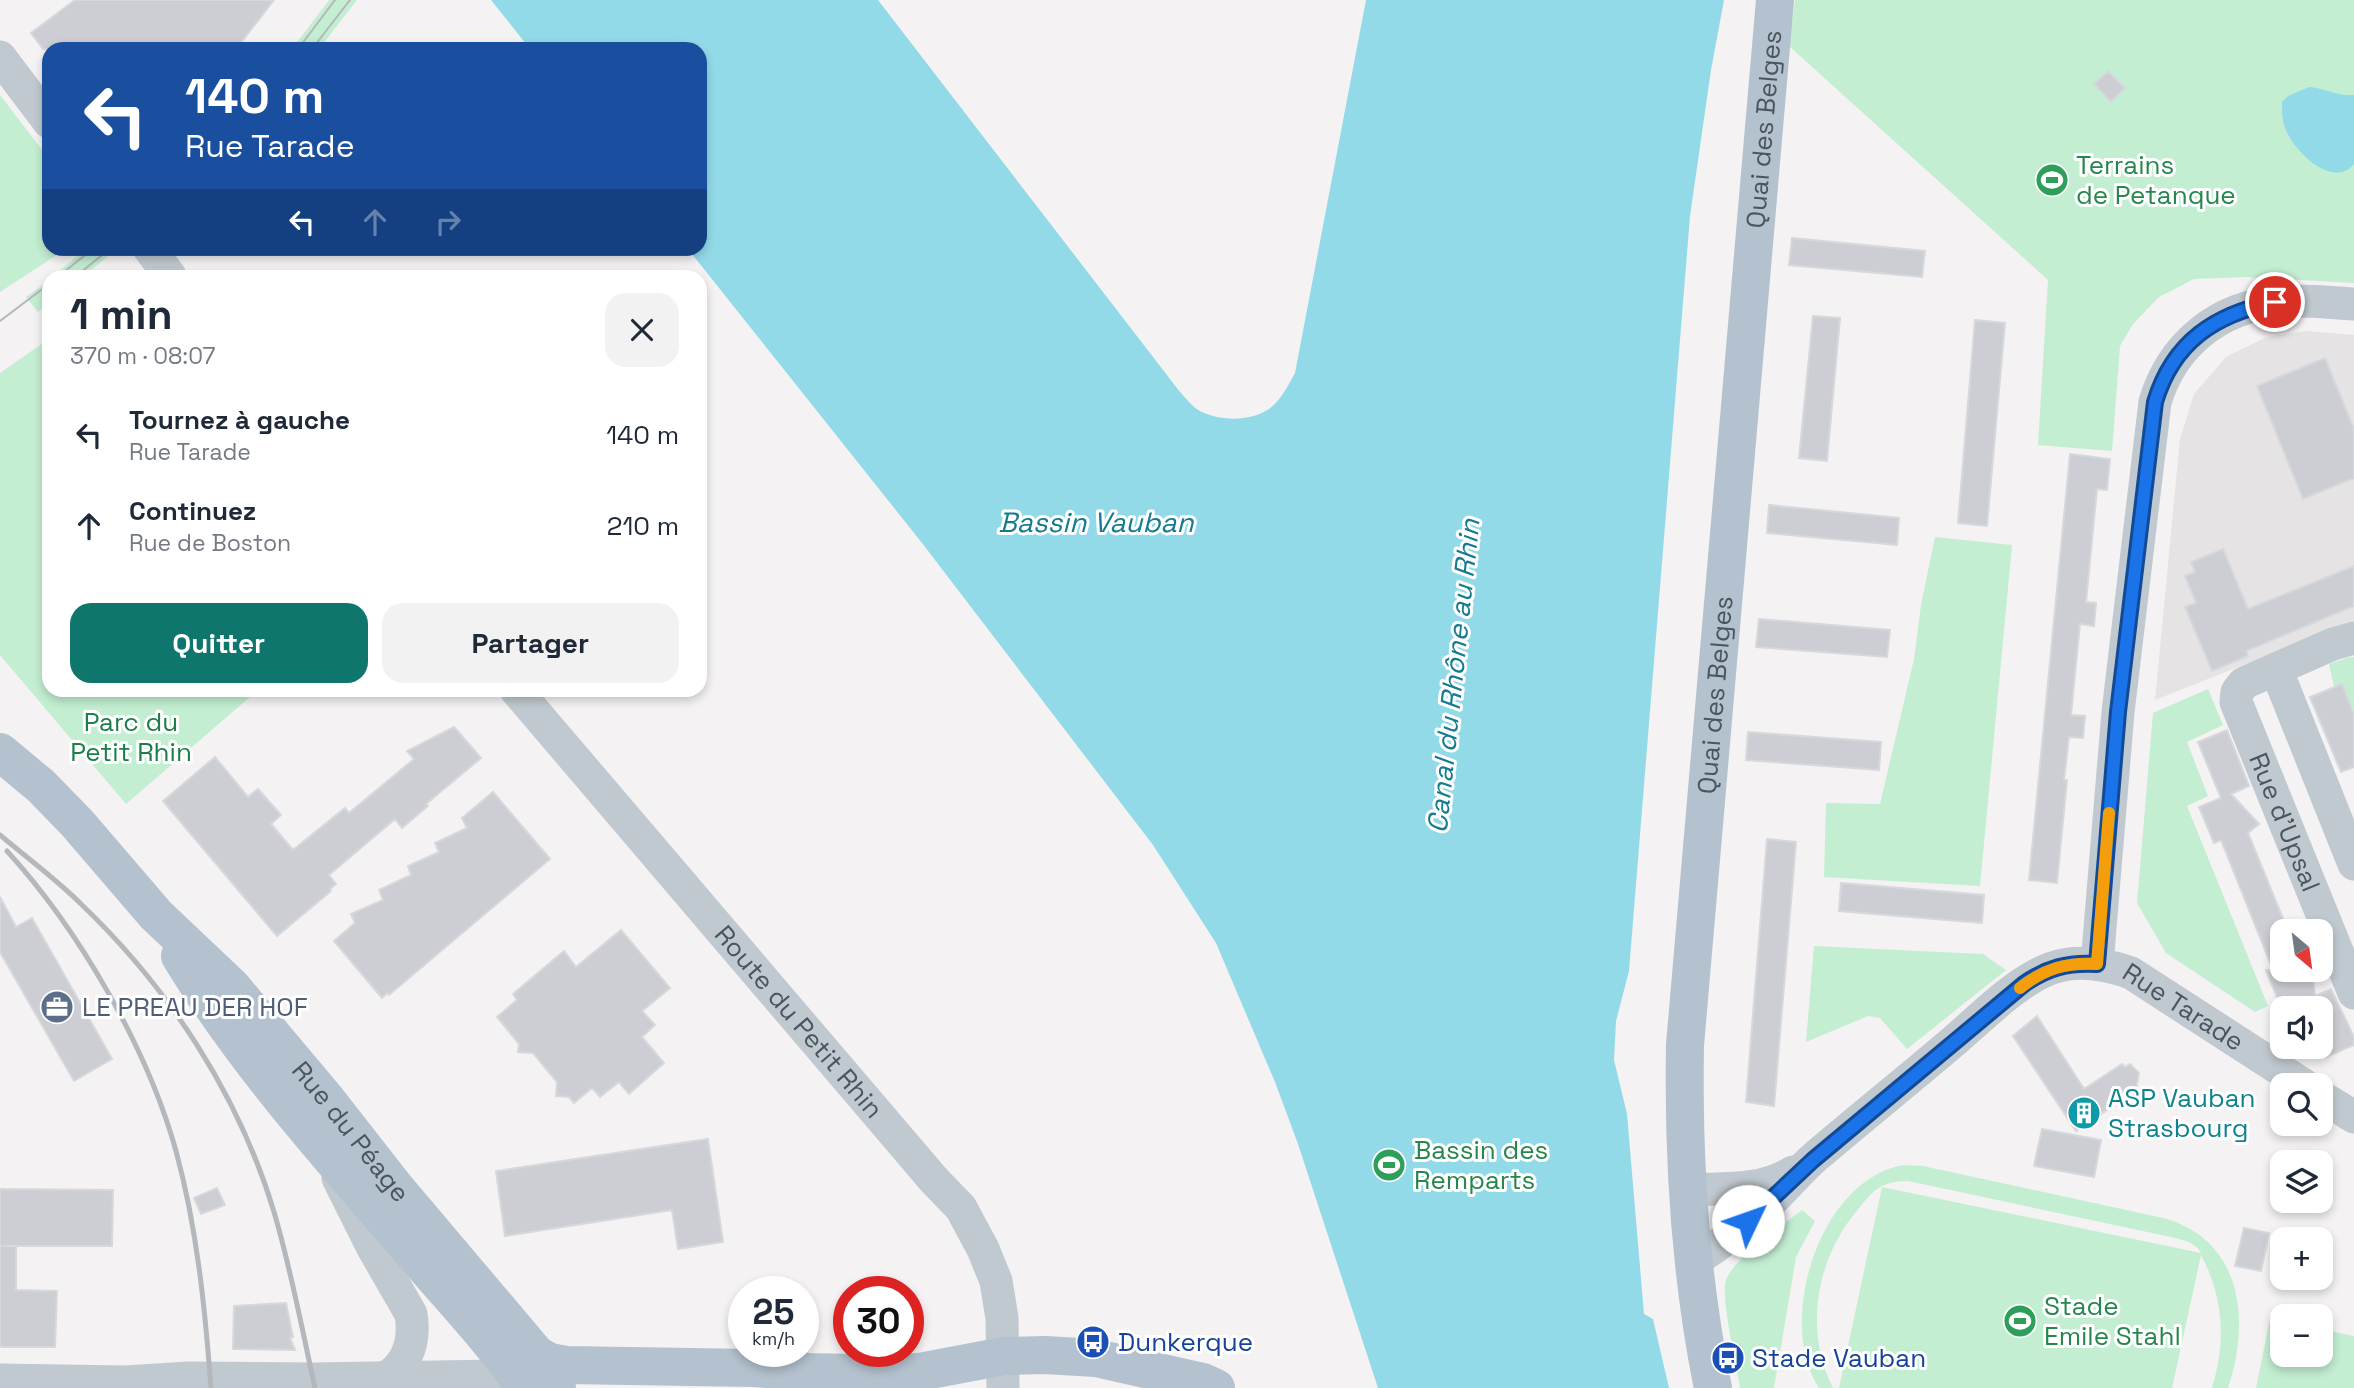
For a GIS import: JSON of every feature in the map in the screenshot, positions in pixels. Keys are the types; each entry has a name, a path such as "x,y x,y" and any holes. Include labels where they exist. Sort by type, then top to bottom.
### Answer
{"main road":[{"name":"Quai des Belges","path":"1713,1388 1694,1261 1685,1154 1685,1045 1775,0"},
{"name":"Rue du Péage","path":"0,752 41,786 156,915 231,986 326,1099 545,1380"},
{"name":"Rue du Péage","path":"156,915 209,1004 322,1148 545,1380"},
{"path":"545,1380 550,1362 566,1365 899,1374 925,1371 1004,1372 1056,1355 1096,1358 1203,1382 1216,1388"},
{"path":"668,1388 750,1382 808,1372"}],"street":[{"path":"0,58 42,113"},
{"name":"Rue Tarade","path":"2285,1073 2131,973 2097,964 2118,712 2155,402 2161,382 2172,361 2203,331 2223,318 2253,306 2275,302 2354,304"},
{"name":"Rue d'Upsal","path":"2354,638 2333,643 2244,683 2237,692 2236,702 2354,993"},
{"name":"Rue d'Upsal","path":"2276,669 2354,864"},
{"name":"Route du Petit Rhin","path":"522,697 923,1168 961,1208 983,1249 996,1281 1002,1318 1004,1372"},
{"path":"1694,1261 1719,1245 1763,1209 1813,1160 2024,984 2054,967 2078,963 2097,964"},
{"path":"2333,1104 2354,1117"},
{"name":"Rue du Péage","path":"322,1148 373,1248 411,1314 413,1336 410,1347 401,1365 387,1377"},
{"path":"1689,1203 1768,1184 1813,1160"},
{"path":"1689,1203 1720,1216 1763,1209"},
{"path":"0,1380 136,1385 188,1378 498,1376 545,1380"}],"shaded area":[{"path":"2307,331 2354,335 2354,621 2155,700 2180,439 2194,394 2226,357 2267,337"}],"green space":[{"path":"329,0 357,0 324,42 297,42"},
{"path":"1795,0 2354,0 2354,283 2247,277 2194,279 2159,297 2133,324 2120,346 2112,451 2038,445 2048,280 1789,46"},
{"path":"0,95 42,150 42,256 55,256 0,292"},
{"path":"77,256 108,256 91,270 60,270"},
{"path":"42,285 42,309 38,312 26,297"},
{"name":"Parc du Petit Rhin","path":"42,344 42,697 250,697 126,804 0,655 0,373"},
{"path":"1935,537 2012,545 1980,886 1824,877 1826,803 1880,804 1914,659 1921,605"},
{"path":"2354,657 2354,714 2342,684 2334,687 2329,664"},
{"path":"2208,689 2223,725 2187,742 2208,796 2187,806 2268,1006 2255,1012 2166,953 2137,903 2153,713"},
{"path":"1814,946 1983,954 2006,970 1907,1049 1880,1018 1868,1016 1806,1042"},
{"name":"Stade Emile Stahl","path":"1904,1165 1923,1166 2163,1218 2189,1229 2210,1244 2224,1263 2234,1285 2239,1336 2228,1388 2212,1388 2221,1337 2220,1320 2214,1287 2201,1255 2172,1388 1839,1388 1882,1187 2201,1253 2184,1240 1908,1181 1890,1183 1877,1189 1855,1213 1831,1253 1818,1297 1817,1320 1824,1366 1833,1388 1819,1388 1807,1360 1802,1327 1804,1292 1814,1257 1829,1224 1849,1196 1874,1176"},
{"path":"1802,1210 1815,1221 1796,1257 1774,1388 1740,1388 1725,1301 1726,1280 1749,1252"},
{"path":"2270,1319 2270,1367 2333,1367 2333,1332 2354,1336 2354,1388 2256,1388"}],"water":[{"path":"491,0 878,0 1180,392 1200,411 1216,417 1234,419 1253,416 1269,409 1281,397 1295,373 1366,0 1724,0 1690,216 1629,971 1616,1021 1614,1060 1627,1114 1644,1314 1653,1319 1669,1388 1378,1388 1298,1144 1275,1082 1216,943 1153,845 922,543 694,256 707,256 707,42 524,42"},
{"path":"2309,87 2354,95 2354,164 2345,171 2336,173 2315,165 2297,148 2286,130 2282,102 2288,96"}],"building":[{"path":"75,0 274,0 241,42 42,42 42,48 31,33"},
{"path":"2108,71 2125,88 2111,102 2094,84"},
{"path":"1792,238 1925,251 1922,277 1789,265"},
{"path":"1813,316 1840,318 1827,461 1799,458"},
{"path":"1975,320 2005,323 1987,526 1958,523"},
{"path":"2325,358 2354,429 2354,478 2303,499 2257,386"},
{"path":"2070,454 2110,459 2107,490 2097,489 2086,602 2096,603 2094,626 2080,624 2071,715 2085,716 2083,738 2069,737 2057,883 2029,880"},
{"path":"1769,505 1899,518 1897,545 1767,533"},
{"path":"2223,549 2248,609 2354,566 2354,606 2246,651 2248,656 2212,671 2185,607 2196,603 2185,576 2195,572 2191,562"},
{"path":"1759,619 1890,630 1887,657 1756,647"},
{"path":"2342,684 2354,714 2354,767 2341,772 2310,697"},
{"path":"454,727 481,758 402,828 395,819 329,875 336,884 331,891 277,936 163,801 215,757 248,797 258,789 281,815 271,824 293,850 345,808 349,813 414,759 407,751"},
{"path":"2227,730 2249,786 2231,794 2259,824 2248,833 2283,919 2270,919 2270,962 2221,840 2214,843 2199,807 2221,798 2198,742"},
{"path":"1748,732 1881,742 1879,770 1746,760"},
{"path":"493,792 550,859 389,995 387,993 382,998 334,941 355,923 351,914 383,900 379,890 411,875 408,866 439,852 435,843 467,828 462,818"},
{"path":"1767,839 1796,842 1774,1106 1746,1102"},
{"path":"1841,883 1984,895 1982,923 1839,911"},
{"name":"LE PREAU DER HOF","path":"0,897 16,927 32,918 112,1059 74,1081 0,952"},
{"path":"621,930 670,988 642,1011 655,1025 642,1037 664,1063 629,1094 619,1082 600,1097 592,1088 574,1103 569,1097 556,1096 557,1082 533,1053 518,1052 519,1044 497,1017 517,1000 513,994 564,951 576,967"},
{"path":"2271,982 2313,982 2315,996 2276,996"},
{"path":"2331,989 2354,1037 2354,1045 2333,1054 2333,996 2315,996"},
{"path":"2037,1016 2084,1089 2122,1064 2125,1067 2130,1064 2139,1073 2136,1090 2076,1131 2013,1036"},
{"path":"2042,1129 2101,1140 2094,1177 2034,1166"},
{"path":"708,1139 723,1242 678,1249 672,1210 505,1236 496,1171"},
{"path":"217,1188 225,1205 201,1214 194,1198"},
{"path":"0,1189 113,1190 112,1246 0,1246"},
{"path":"2244,1228 2269,1233 2261,1271 2235,1266"},
{"path":"0,1246 16,1246 16,1290 57,1291 55,1347 0,1347"},
{"path":"286,1303 293,1337 290,1338 295,1350 233,1349 234,1306"}],"tram line":[{"path":"303,42 335,0"},
{"path":"317,42 350,0"},
{"path":"66,270 84,256"},
{"path":"84,270 101,256"},
{"path":"0,321 42,289"}],"railway":[{"path":"0,835 62,886 113,937 172,1008 221,1085 259,1169 274,1212 315,1388"},
{"path":"7,851 60,917 108,992 129,1031 163,1111 176,1151 195,1239 211,1388"}],"slow traffic":[{"path":"2020,988 2054,967 2078,963 2097,964 2109,813"}],"place":[{"name":"Terrains de Petanque","path":"2052,180"},
{"name":"LE PREAU DER HOF","path":"57,1007"},
{"name":"ASP Vauban Strasbourg","path":"2084,1113"},
{"name":"Bassin des Remparts","path":"1389,1165"},
{"name":"Stade Emile Stahl","path":"2020,1321"},
{"name":"Dunkerque","path":"1093,1342"},
{"name":"Stade Vauban","path":"1728,1358"}],"route":[{"path":"1748,1221 1813,1160 2024,984 2054,967 2078,963 2097,964 2100,902 2118,712 2155,402 2161,382 2172,361 2186,345 2223,318 2253,306 2275,302"}],"water label":[{"name":"Bassin Vauban","path":"1096,522"},
{"name":"Canal du Rhône au Rhin","path":"1453,676"}]}
